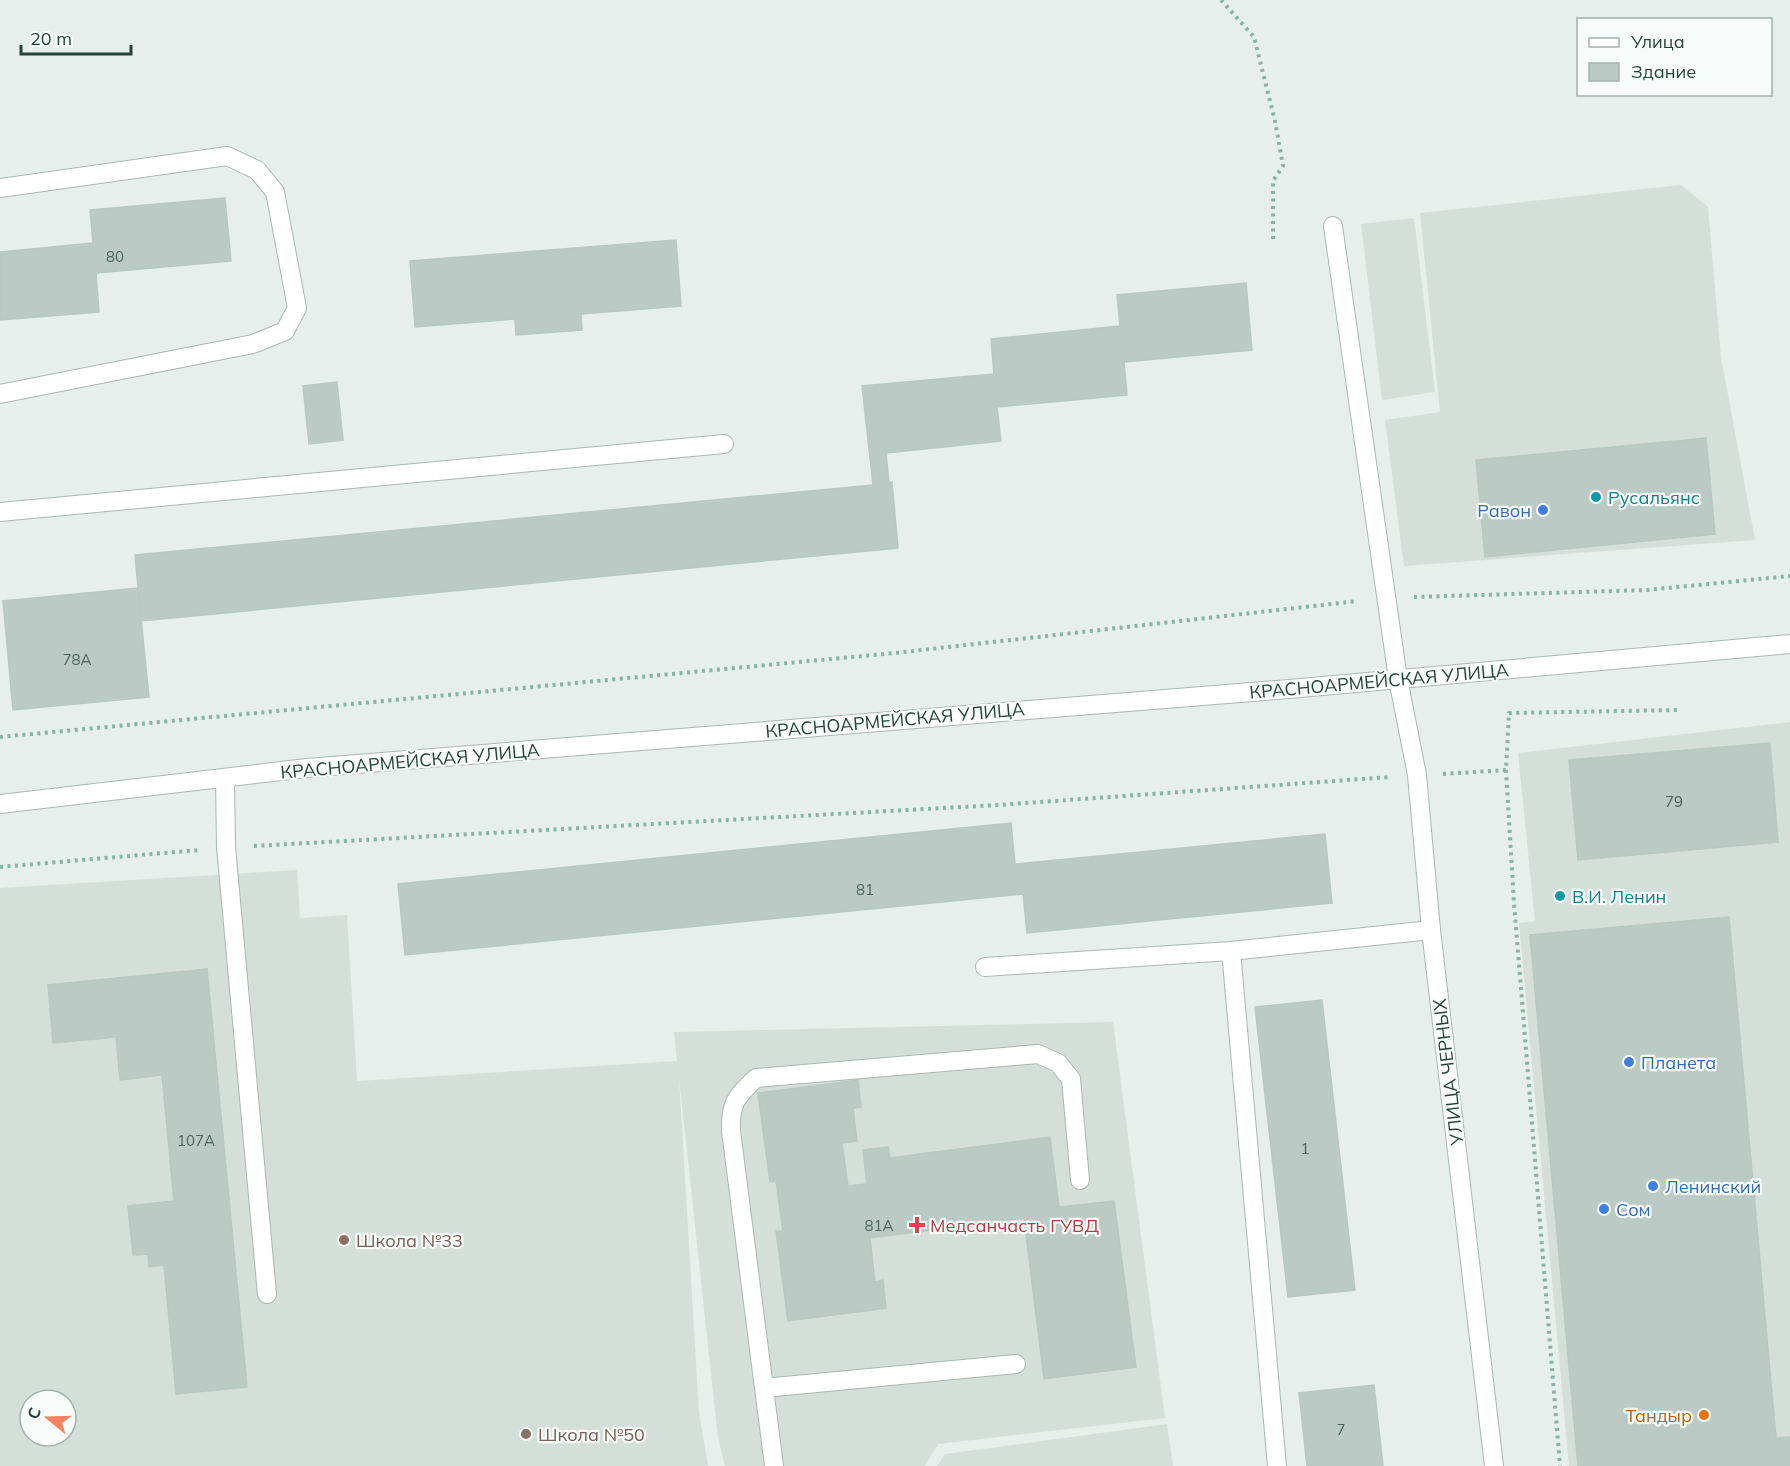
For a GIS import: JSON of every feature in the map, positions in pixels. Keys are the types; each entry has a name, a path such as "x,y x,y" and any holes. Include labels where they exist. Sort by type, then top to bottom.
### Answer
{"street":[{"path":"0,188 227,156 256,170 275,192 297,308 285,331 253,344 0,394"},
{"name":"УЛИЦА ЧЕРНЫХ","path":"1333,226 1389,598 1398,679 1417,775 1431,930 1494,1466"},
{"path":"0,512 724,444"},
{"name":"КРАСНОАРМЕЙСКАЯ УЛИЦА","path":"0,804 319,767 1398,679 1790,644"},
{"path":"225,779 226,847 267,1294"},
{"path":"985,968 1231,951 1431,930"},
{"path":"1231,951 1277,1466"},
{"path":"774,1466 730,1110 740,1093 756,1078 1038,1054 1058,1063 1071,1079 1080,1180"},
{"path":"764,1388 1016,1364"}],"path":[{"path":"1221,0 1254,37 1275,121 1283,166 1273,181 1273,242"},
{"path":"0,737 883,654 1389,598 1647,590 1790,576"},
{"path":"1560,1466 1516,926 1506,770 1509,713 1678,710"},
{"path":"0,867 226,847 998,805 1506,770"}],"shaded area":[{"path":"1681,185 1708,207 1721,357 1755,540 1404,566 1385,420 1440,412 1420,213"},
{"path":"1414,218 1435,392 1382,400 1361,224"},
{"path":"1790,722 1790,1466 1569,1466 1519,923 1535,921 1518,753"},
{"path":"297,870 300,918 347,915 357,1081 677,1061 674,1032 1113,1022 1165,1418 938,1444 925,1466 725,1466 718,1438 679,1078 699,1413 708,1466 0,1466 0,888"},
{"path":"1167,1424 1173,1466 937,1466 945,1454"}],"building":[{"path":"225,198 231,261 96,273 99,312 0,320 0,252 93,243 90,210"},
{"path":"676,240 681,306 581,314 582,330 516,335 515,319 415,327 410,261"},
{"path":"1246,283 1252,350 1124,362 1127,395 997,407 1001,441 886,453 889,483 892,482 898,548 141,621 135,555 873,485 862,386 994,374 991,339 1120,326 1117,295"},
{"path":"337,382 343,440 309,444 303,386"},
{"name":"Русальянс","path":"1706,438 1715,534 1485,557 1476,460"},
{"path":"138,588 149,697 13,710 3,601"},
{"path":"1770,743 1778,842 1578,860 1569,760"},
{"path":"1011,823 1015,864 1325,834 1332,903 1027,933 1023,894 405,955 398,884"},
{"name":"Ленинский","path":"1729,917 1776,1438 1790,1437 1790,1466 1578,1466 1530,935"},
{"path":"207,969 247,1387 176,1394 164,1265 149,1267 148,1254 133,1255 128,1206 174,1201 162,1075 120,1080 116,1037 53,1043 48,985"},
{"path":"1322,1000 1355,1290 1288,1297 1255,1007"},
{"path":"858,1080 861,1107 853,1108 857,1141 842,1143 848,1186 867,1184 863,1150 888,1147 890,1158 1050,1137 1059,1207 1114,1201 1136,1367 1044,1379 1024,1218 870,1238 875,1282 883,1280 886,1308 788,1321 776,1231 783,1231 776,1181 770,1182 758,1093"},
{"path":"1374,1385 1383,1466 1307,1466 1299,1393"}],"place":[{"name":"Русальянс","path":"1596,497"},
{"name":"Равон","path":"1543,510"},
{"name":"В.И. Ленин","path":"1560,896"},
{"name":"Планета","path":"1629,1062"},
{"name":"Ленинский","path":"1653,1186"},
{"name":"Сом","path":"1604,1209"},
{"name":"Медсанчасть ГУВД","path":"917,1225"},
{"name":"Школа №33","path":"344,1240"},
{"name":"Тандыр","path":"1704,1415"},
{"name":"Школа №50","path":"526,1434"}]}
